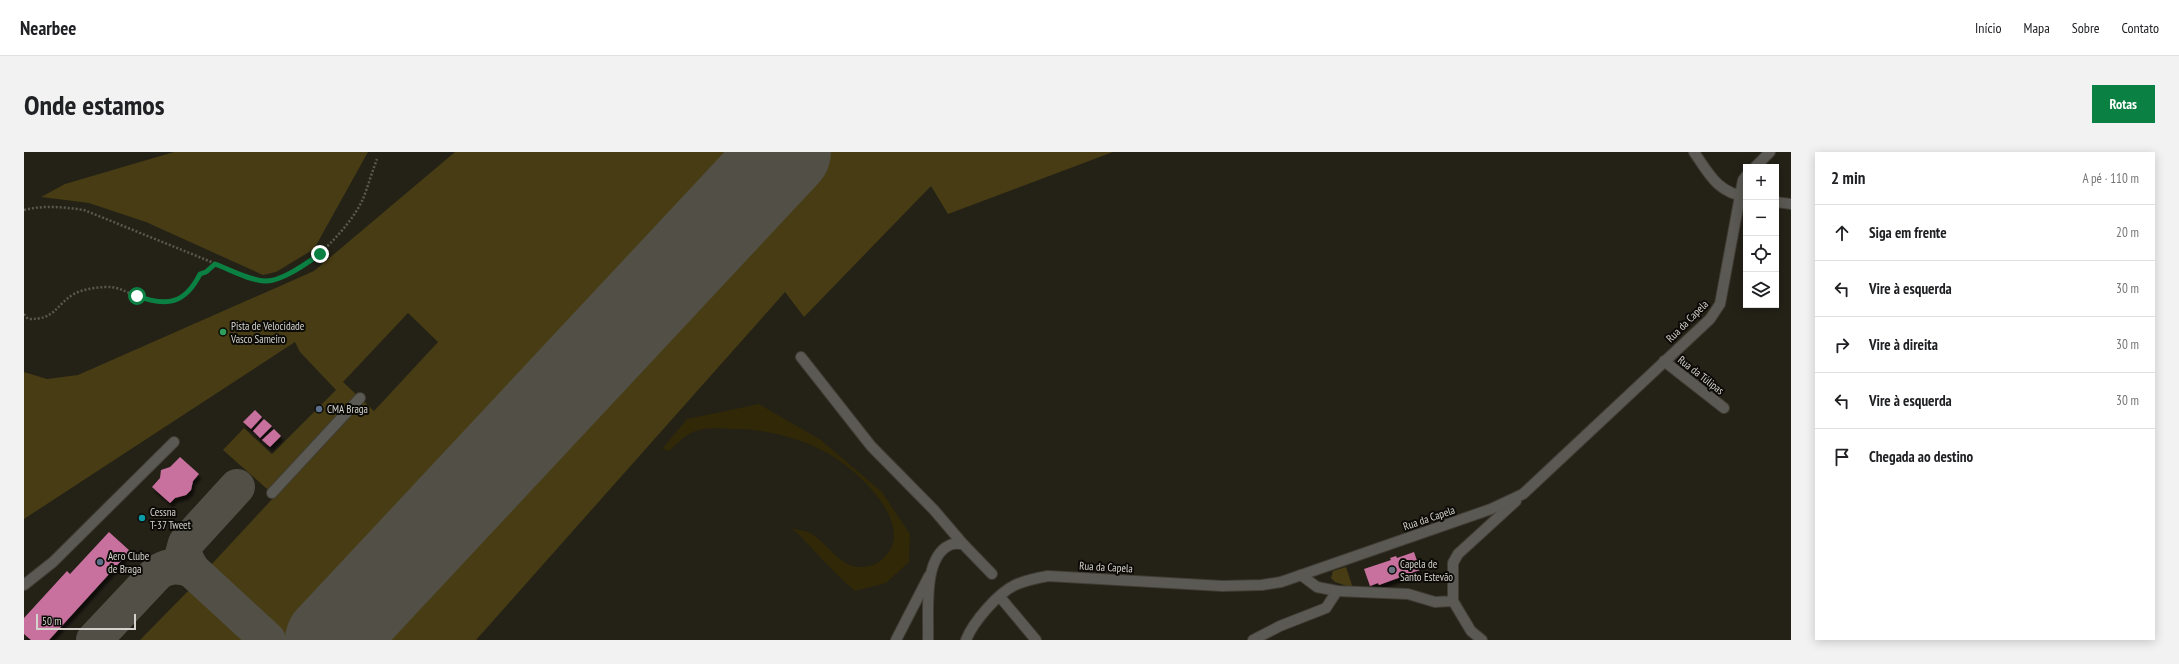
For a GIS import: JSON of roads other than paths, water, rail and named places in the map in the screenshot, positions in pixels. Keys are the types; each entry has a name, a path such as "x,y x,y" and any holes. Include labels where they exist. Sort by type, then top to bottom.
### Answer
{"street":[{"path":"1694,152 1714,182 1743,197"},
{"path":"1758,164 1770,152"},
{"name":"Rua da Capela","path":"966,640 970,630 1000,597 1014,586 1048,576 1222,586 1262,585 1281,582 1491,509 1523,494 1710,319 1720,304 1743,197"},
{"path":"1779,202 1791,204"},
{"path":"801,358 871,446 934,510 962,544 992,574"},
{"name":"Rua da Túlipas","path":"1664,361 1724,408"},
{"path":"272,493 360,398"},
{"path":"24,584 53,562 174,442"},
{"path":"1482,640 1471,631 1453,601 1453,563 1458,554 1523,494"},
{"path":"896,640 930,574 936,557 950,544 962,544"},
{"path":"928,640 930,574"},
{"path":"1301,575 1317,587 1337,591 1408,594 1435,602 1453,601"},
{"path":"1253,640 1280,626 1326,608 1337,591"},
{"path":"1000,597 1036,640"}],"place":[{"name":"Pista de Velocidade Vasco Sameiro","path":"223,332"},
{"name":"CMA Braga","path":"319,409"},
{"name":"Cessna T-37 Tweet","path":"142,518"},
{"name":"Aero Clube de Braga","path":"100,562"},
{"name":"Capela de Santo Estevão","path":"1392,570"}]}
